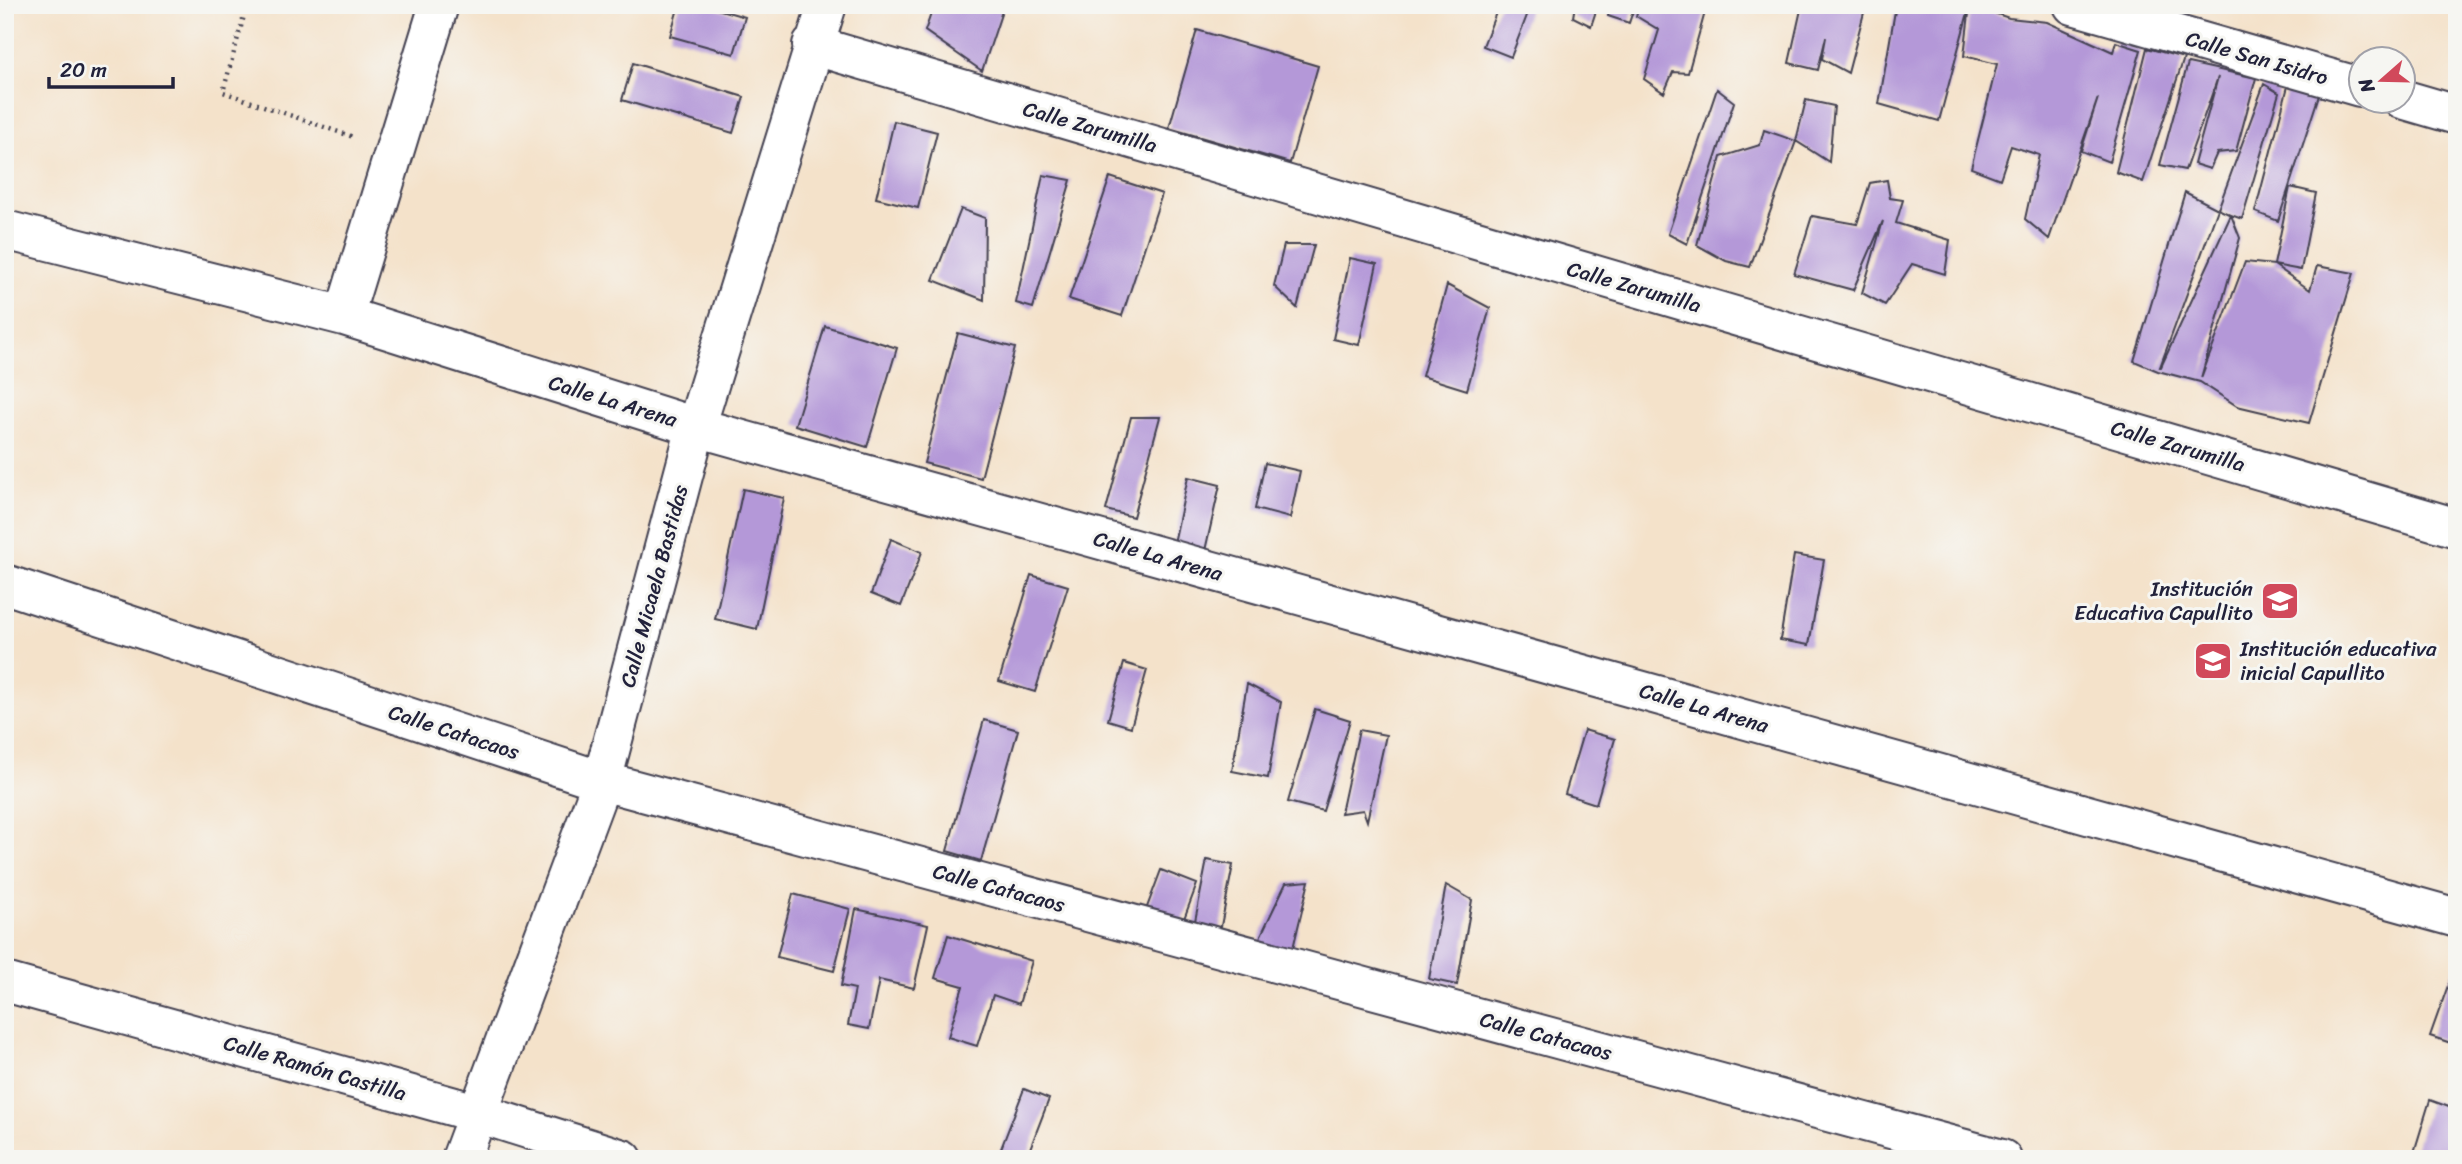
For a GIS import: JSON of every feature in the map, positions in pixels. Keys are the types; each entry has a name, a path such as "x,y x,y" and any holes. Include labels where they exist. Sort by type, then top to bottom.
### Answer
{"street":[{"path":"344,316 439,5"},
{"name":"Calle Micaela Bastidas","path":"461,1159 602,781 696,427 812,46 827,5"},
{"name":"Calle San Isidro","path":"2073,5 2346,83"},
{"name":"Calle Zarumilla","path":"812,46 2457,528"},
{"path":"2416,103 2457,115"},
{"name":"Calle La Arena","path":"5,230 344,316 696,427 2457,918"},
{"name":"Calle Catacaos","path":"5,584 602,781 2002,1159"},
{"name":"Calle Ramón Castilla","path":"5,982 480,1114 623,1159"}],"path":[{"path":"247,5 223,92 396,152"}],"building":[{"path":"679,5 703,5 745,17 734,54 670,36"},
{"path":"934,5 1004,5 982,71 925,31"},
{"path":"1499,5 1531,5 1511,57 1483,46"},
{"path":"1575,5 1598,5 1591,26 1573,17"},
{"path":"1610,5 1635,5 1629,23 1608,16"},
{"path":"1639,5 1707,5 1688,73 1673,72 1664,93 1644,79 1659,30 1636,16"},
{"path":"1802,5 1866,5 1848,73 1822,59 1826,37 1818,70 1789,63"},
{"path":"1896,5 1970,5 1939,121 1879,104"},
{"path":"1970,5 2009,18 2047,22 2113,52 2116,42 2141,50 2109,162 2081,151 2098,98 2049,239 2025,219 2039,155 2011,146 2000,179 1971,168 1997,64 1964,56"},
{"path":"1197,30 1318,66 1290,163 1169,128"},
{"path":"2147,48 2184,58 2143,182 2116,172"},
{"path":"633,63 744,97 733,133 622,100"},
{"path":"2188,63 2256,78 2236,151 2217,153 2210,169 2194,164 2218,77 2185,170 2160,165"},
{"path":"2264,84 2279,93 2242,219 2218,209"},
{"path":"2288,86 2319,95 2278,221 2255,212"},
{"path":"1717,89 1734,102 1687,244 1668,234"},
{"path":"1806,100 1834,106 1829,162 1796,141"},
{"path":"894,121 937,132 918,208 876,198"},
{"path":"1764,130 1796,141 1750,267 1726,261 1697,245 1721,157 1760,145"},
{"path":"1043,175 1071,180 1033,308 1016,303"},
{"path":"1110,177 1162,194 1122,316 1069,299"},
{"path":"1887,180 1890,198 1903,200 1896,223 1950,240 1945,274 1912,264 1885,305 1862,293 1883,221 1853,290 1794,274 1812,216 1857,224 1870,183"},
{"path":"2290,187 2316,193 2301,270 2274,265"},
{"path":"2185,192 2218,209 2160,367 2231,215 2240,238 2201,378 2245,262 2274,265 2310,290 2317,266 2354,273 2309,423 2237,406 2200,382 2158,371 2134,361"},
{"path":"961,209 985,218 984,300 933,280"},
{"path":"1284,245 1314,245 1297,308 1274,286"},
{"path":"1350,258 1377,264 1359,345 1333,339"},
{"path":"1447,285 1490,308 1467,390 1422,376"},
{"path":"825,326 897,348 867,447 795,425"},
{"path":"958,333 1015,348 981,478 924,463"},
{"path":"1131,417 1160,417 1133,517 1106,510"},
{"path":"1265,463 1300,471 1290,518 1255,509"},
{"path":"1188,477 1220,485 1204,555 1173,548"},
{"path":"743,489 784,498 757,629 715,619"},
{"path":"891,539 922,552 901,606 871,594"},
{"path":"1794,555 1824,560 1809,645 1780,640"},
{"path":"1031,575 1068,586 1035,692 999,681"},
{"path":"1124,663 1147,670 1131,727 1108,720"},
{"path":"1247,684 1281,702 1268,778 1232,771"},
{"path":"1315,709 1350,720 1323,811 1288,802"},
{"path":"984,720 1018,730 981,861 947,851"},
{"path":"1359,730 1386,735 1367,821 1363,810 1341,813"},
{"path":"1584,730 1615,739 1596,804 1565,794"},
{"path":"1207,860 1233,865 1220,931 1194,926"},
{"path":"1161,870 1197,884 1182,924 1146,910"},
{"path":"1309,881 1289,965 1256,956 1261,935 1286,883"},
{"path":"1446,885 1472,900 1457,985 1429,979"},
{"path":"793,894 850,909 834,971 777,957"},
{"path":"856,909 928,925 914,988 879,980 869,1029 848,1025 855,989 841,986"},
{"path":"948,935 1032,961 1019,1004 993,995 977,1046 948,1037 963,986 935,978"},
{"path":"2457,963 2457,1045 2430,1036"},
{"path":"1024,1089 1049,1099 1026,1159 997,1159"},
{"path":"2430,1100 2457,1110 2457,1159 2412,1159"}],"place":[{"name":"Institución Educativa Capullito","path":"2280,601"},
{"name":"Institución educativa inicial Capullito","path":"2213,661"}]}
